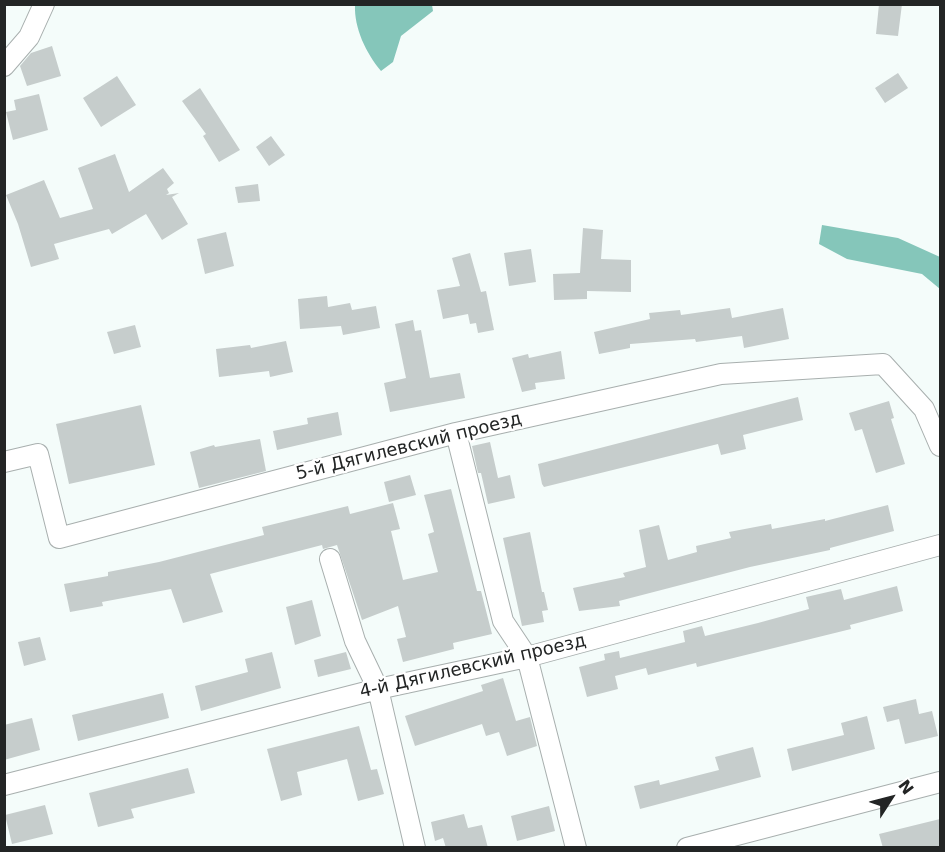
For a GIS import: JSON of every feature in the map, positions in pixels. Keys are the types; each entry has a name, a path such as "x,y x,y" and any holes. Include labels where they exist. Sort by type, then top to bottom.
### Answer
{"street":[{"path":"4,66 29,37 44,4"},
{"name":"5-й Дягилевский проезд","path":"4,462 38,454 59,538 456,433 722,374 883,364 924,409 940,446"},
{"path":"456,433 504,621 527,657 576,848"},
{"name":"4-й Дягилевский проезд","path":"4,785 378,689 527,657 940,545"},
{"path":"330,559 355,641 378,689 416,848"},
{"path":"687,848 940,782"}],"shaded area":[{"path":"355,5 432,5 433,11 401,36 393,62 381,71 362,40"},
{"path":"822,225 898,238 940,257 940,289 922,274 847,259 819,244"}],"building":[{"path":"879,4 902,4 898,36 876,34"},
{"path":"52,46 61,76 27,86 20,66 31,53"},
{"path":"898,73 908,88 885,103 875,88"},
{"path":"117,76 136,105 101,127 83,98"},
{"path":"200,88 240,150 219,162 203,136 206,134 182,101"},
{"path":"39,94 48,130 13,140 6,112 16,110 14,100"},
{"path":"271,136 285,155 269,166 256,147"},
{"path":"115,154 129,192 163,168 174,183 167,189 169,193 166,195 179,193 172,197 188,224 162,240 146,214 112,234 109,229 54,244 59,259 31,267 18,224 6,195 44,180 60,218 93,209 78,168"},
{"path":"258,184 260,201 238,203 235,187"},
{"path":"583,228 603,230 601,259 631,260 631,292 587,291 587,299 554,300 553,274 580,273"},
{"path":"226,232 234,266 205,274 197,239"},
{"path":"531,249 536,282 509,286 504,253"},
{"path":"470,253 481,292 486,291 494,330 478,333 476,323 470,324 468,314 443,319 437,290 460,286 452,258"},
{"path":"327,296 328,307 350,303 352,310 376,306 380,328 343,335 341,326 300,329 298,299"},
{"path":"730,308 732,318 783,308 789,339 744,348 742,336 696,342 695,339 630,344 630,348 599,354 594,332 650,319 649,313 680,310 681,315"},
{"path":"413,320 415,331 421,330 430,378 460,373 465,398 390,412 384,383 406,378 395,324"},
{"path":"135,325 141,347 114,354 107,332"},
{"path":"286,341 293,372 270,377 269,371 219,377 216,349 250,345 251,348"},
{"path":"561,351 565,379 535,383 536,389 522,392 512,358 528,354 529,358"},
{"path":"798,397 803,420 743,435 746,449 721,455 718,444 544,487 542,484 538,464"},
{"path":"889,401 894,418 891,419 905,464 876,473 862,429 855,431 849,413"},
{"path":"141,405 155,465 69,484 56,424"},
{"path":"338,412 342,435 277,450 273,431 308,424 307,418"},
{"path":"260,439 266,471 199,488 190,452 214,445 215,447"},
{"path":"490,442 498,478 510,475 515,498 488,504 472,446"},
{"path":"410,475 416,495 389,502 384,482"},
{"path":"451,489 477,591 481,591 492,634 453,643 454,649 403,662 397,639 406,637 398,606 362,620 337,545 323,549 322,545 210,574 223,612 183,623 171,589 102,602 103,606 70,612 64,584 108,576 108,572 159,562 264,535 262,527 348,506 350,514 393,503 400,529 391,531 403,580 438,572 428,534 434,532 424,495"},
{"path":"888,505 894,531 830,548 830,550 750,567 619,601 620,606 579,611 573,588 625,577 623,573 646,567 639,530 659,525 668,560 697,552 696,546 731,538 729,532 771,524 772,529 825,519 825,521"},
{"path":"530,532 548,610 542,611 544,622 522,626 503,538"},
{"path":"897,586 903,611 850,625 851,629 697,667 696,663 648,675 646,668 615,676 618,689 587,697 579,667 605,660 604,654 619,651 620,658 685,642 683,631 702,626 705,636 809,609 806,597 841,589 844,600"},
{"path":"312,600 321,636 295,645 286,607"},
{"path":"40,637 46,660 24,666 18,642"},
{"path":"272,652 281,688 201,711 195,686 248,672 245,659"},
{"path":"346,652 351,669 318,677 314,660"},
{"path":"503,678 516,721 530,717 537,746 507,756 499,732 486,736 482,724 415,746 405,716 483,691 481,685"},
{"path":"163,693 169,718 78,741 72,715"},
{"path":"916,699 919,714 932,711 938,736 905,744 899,719 887,722 883,707"},
{"path":"867,716 875,749 792,771 787,749 844,735 841,723"},
{"path":"32,718 40,750 4,760 4,725"},
{"path":"359,726 371,770 377,769 384,794 358,801 347,759 297,772 302,795 281,801 267,749"},
{"path":"753,747 761,777 640,809 634,786 659,780 660,785 719,770 715,757"},
{"path":"188,768 195,793 131,809 134,818 98,827 89,793"},
{"path":"45,805 53,834 12,844 5,815"},
{"path":"549,806 555,831 517,841 511,816"},
{"path":"464,814 468,828 482,825 488,848 446,848 443,838 435,841 431,822"},
{"path":"940,819 940,848 883,848 879,834"}]}
